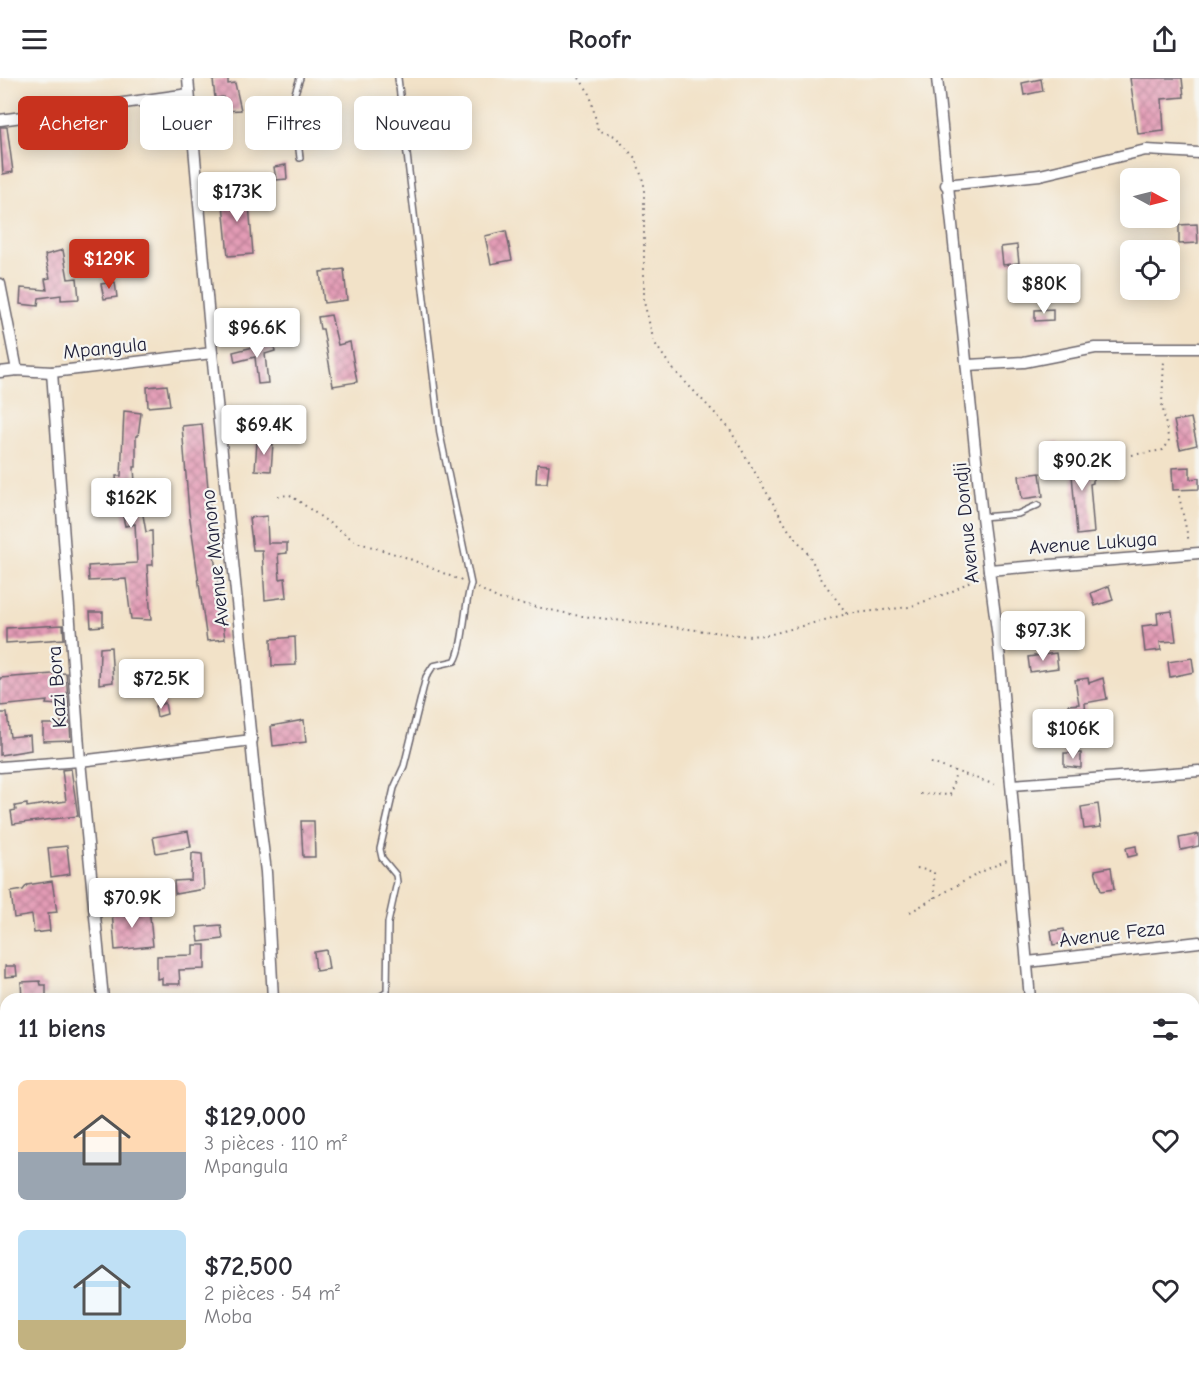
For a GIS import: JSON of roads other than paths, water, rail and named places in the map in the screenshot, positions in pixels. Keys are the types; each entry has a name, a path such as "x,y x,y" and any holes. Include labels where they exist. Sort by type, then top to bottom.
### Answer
{"street":[{"name":"Avenue Manono","path":"188,78 212,353 266,872 273,993"},
{"name":"Avenue Dondji","path":"936,78 1012,785 1016,858 1030,993"},
{"path":"0,120 189,94"},
{"path":"946,186 1040,175 1146,150 1199,153"},
{"path":"0,284 17,370"},
{"path":"968,365 1024,362 1095,348 1199,348"},
{"name":"Mpangula","path":"0,372 17,370 52,372 212,353"},
{"name":"Kazi Bora","path":"52,372 80,761 102,993"},
{"name":"Avenue Lukuga","path":"989,570 1193,554"},
{"path":"0,767 80,761 252,740"},
{"path":"1012,785 1199,771"},
{"name":"Avenue Feza","path":"1028,963 1199,942"}],"lane":[{"path":"300,78 293,99 300,158"},
{"path":"385,993 388,985 388,923 397,882 396,875 382,858 380,849 385,824 394,788 404,766 426,677 433,666 455,661 460,652 465,604 471,584 440,434 398,78"},
{"path":"982,517 1018,514 1038,505"}]}
